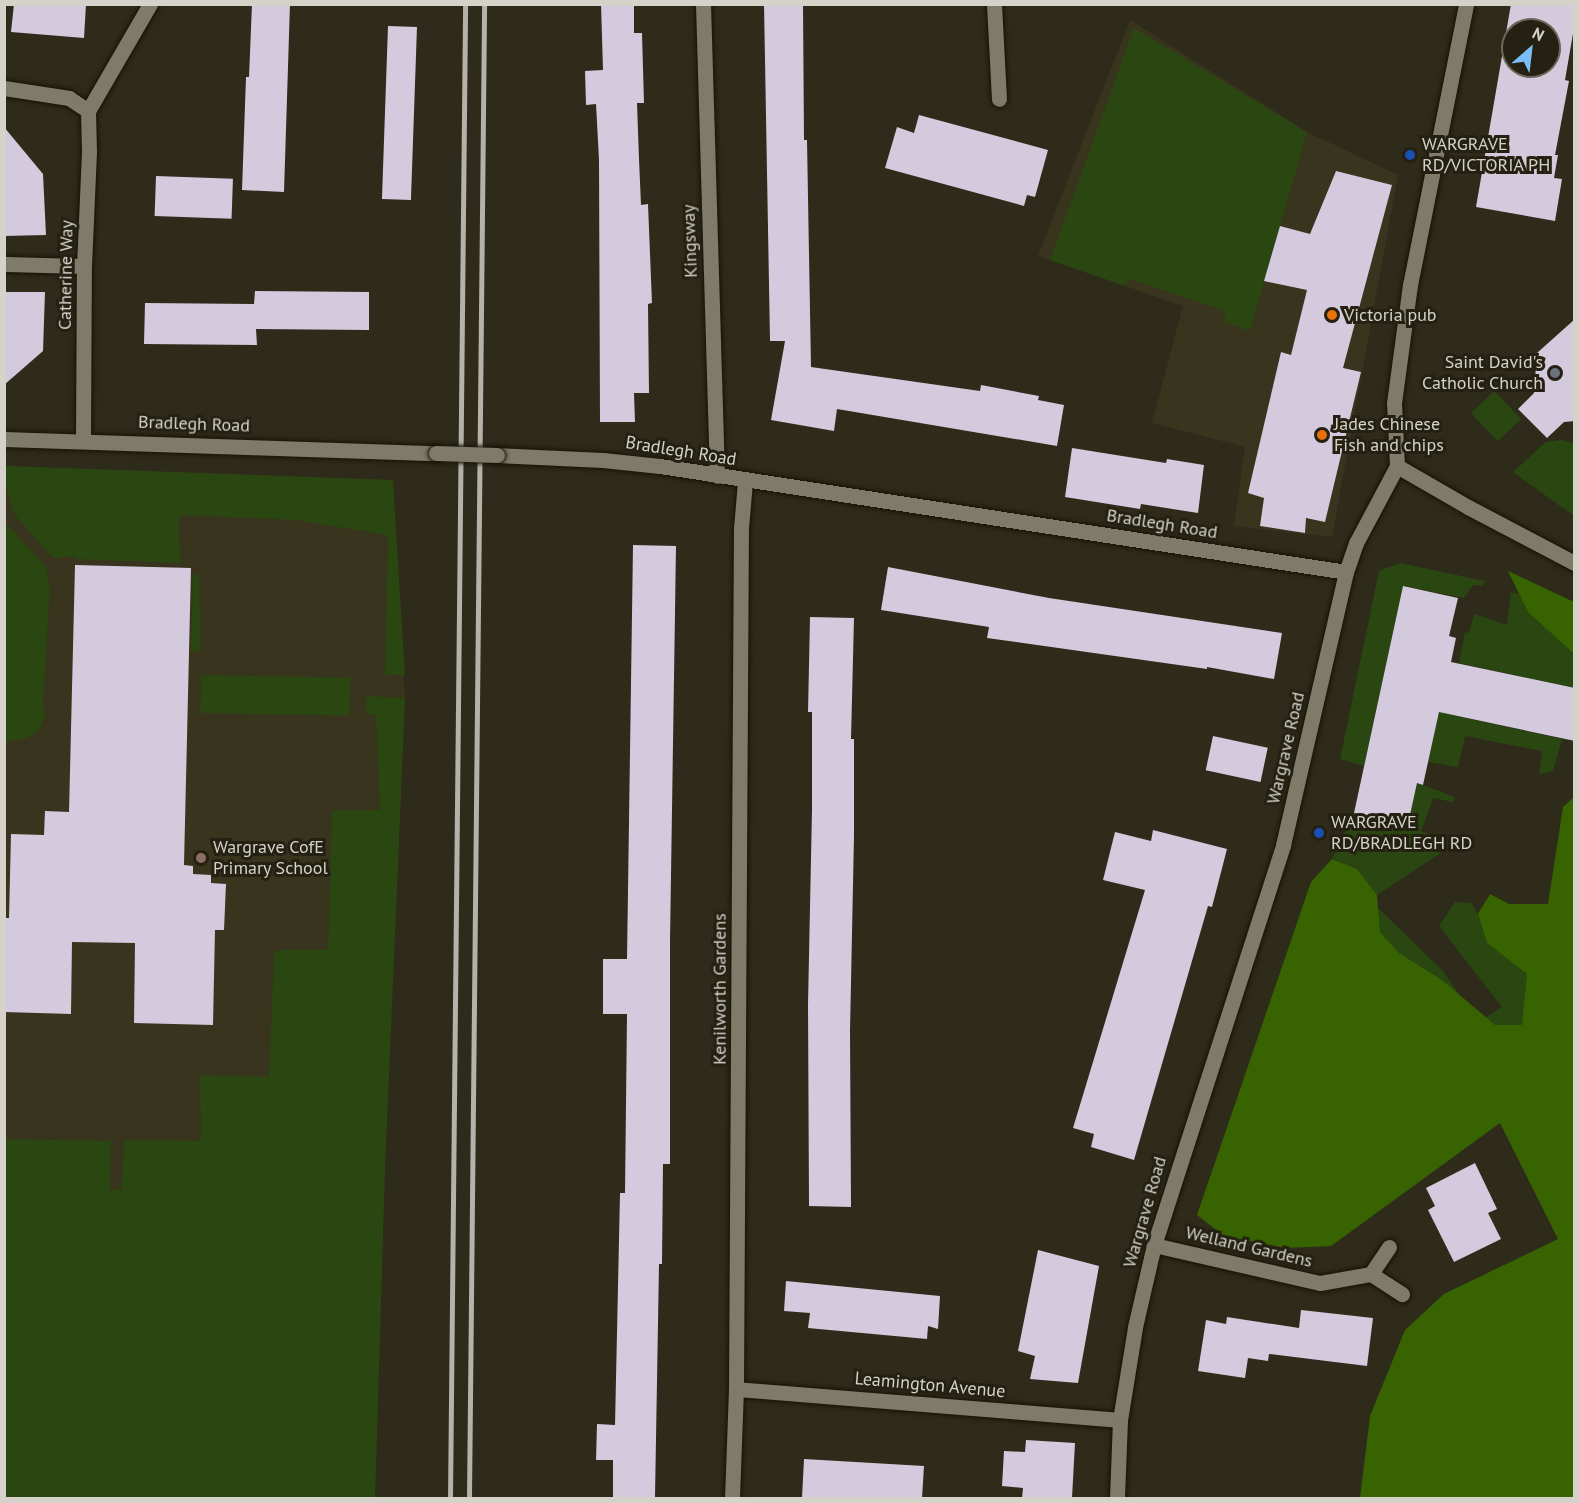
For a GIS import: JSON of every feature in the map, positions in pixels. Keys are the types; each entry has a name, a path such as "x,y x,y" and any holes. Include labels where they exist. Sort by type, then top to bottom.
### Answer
{"street":[{"path":"4,88 69,98 88,111 150,4"},
{"name":"Kingsway","path":"703,4 717,476"},
{"path":"994,4 999,99"},
{"path":"1466,4 1410,285 1394,404 1397,466 1468,507 1575,563"},
{"name":"Catherine Way","path":"83,441 88,111"},
{"path":"4,264 84,266"},
{"name":"Bradlegh Road","path":"4,439 603,460 1346,572"},
{"name":"Wargrave Road","path":"1117,1498 1120,1420 1135,1327 1155,1245 1283,844 1346,572 1356,543 1397,466"},
{"name":"Kenilworth Gardens","path":"732,1498 736,1389 741,528 745,481"},
{"name":"Welland Gardens","path":"1155,1245 1320,1282 1371,1274"},
{"path":"1389,1246 1371,1274 1402,1294"},
{"name":"Leamington Avenue","path":"736,1389 1120,1420"}],"shaded area":[{"path":"1130,20 1307,132 1398,175 1332,537 1234,526 1245,447 1152,423 1183,306 1038,256"},
{"name":"Wargrave CofE Primary School","path":"5,466 393,480 405,699 385,1168 375,1498 5,1498"}],"green space":[{"path":"1134,28 1307,132 1250,331 1224,322 1225,311 1130,279 1125,286 1050,260"},
{"path":"1494,391 1521,419 1498,441 1471,413"},
{"path":"1562,440 1574,443 1574,516 1513,472 1546,442"},
{"path":"6,466 393,480 405,675 385,675 388,535 295,520 182,515 179,517 180,563 76,559 75,556 53,558 14,514 6,486"},
{"path":"4,521 46,567 50,586 43,702 45,716 39,730 28,738 6,742"},
{"path":"1400,563 1485,581 1482,586 1473,585 1464,598 1403,586 1364,766 1340,759 1379,571"},
{"path":"1508,571 1574,602 1574,654 1528,612"},
{"path":"193,574 199,575 201,652 191,650"},
{"path":"1511,592 1519,594 1528,612 1574,654 1574,688 1459,663 1465,632 1469,633 1474,614 1507,625"},
{"path":"201,675 350,678 349,716 200,713"},
{"path":"367,696 405,698 385,1168 375,1498 5,1498 5,1139 111,1141 110,1189 121,1190 125,1140 201,1141 200,1075 269,1077 274,953 278,950 328,950 332,810 380,810 376,715 365,713"},
{"path":"1439,712 1562,739 1553,771 1539,774 1542,751 1465,736 1458,767 1428,762"},
{"path":"1417,783 1455,797 1453,802 1433,798 1421,831 1443,840 1445,850 1377,895 1357,869 1332,859 1354,813 1407,824"},
{"path":"1574,797 1574,1498 1360,1498 1370,1416 1405,1330 1444,1294 1558,1239 1500,1123 1331,1246 1286,1248 1224,1236 1197,1215 1311,882 1332,859 1357,869 1377,895 1380,932 1399,953 1442,980 1495,1025 1522,1025 1527,974 1487,943 1478,914 1490,894 1509,904 1548,904 1563,807"},
{"path":"1455,902 1471,903 1478,914 1487,943 1527,974 1523,1025 1495,1025 1485,1018 1502,1007 1439,926"},
{"path":"1378,908 1443,971 1461,997 1442,980 1399,953 1380,932"}],"building":[{"path":"14,4 86,4 84,38 11,32"},
{"path":"252,4 290,4 284,192 242,190 246,77 249,77"},
{"path":"601,4 634,4 634,33 642,33 644,103 637,103 639,159 641,205 648,204 652,303 648,304 649,393 634,393 635,422 600,422 599,160 596,104 586,105 585,71 603,70"},
{"path":"764,4 803,4 804,140 807,140 811,367 980,391 981,385 1039,396 1038,400 1064,405 1057,446 837,409 834,431 771,420 785,341 770,341"},
{"path":"1511,4 1575,4 1575,22 1565,80 1569,81 1555,155 1558,155 1554,178 1562,179 1555,221 1476,207 1501,62 1501,78 1561,78 1561,18 1509,18"},
{"path":"388,26 417,27 411,200 382,199"},
{"path":"919,115 1048,150 1035,197 1027,195 1024,206 885,168 897,127 914,133"},
{"path":"4,127 43,174 46,235 4,236"},
{"path":"1336,171 1392,185 1343,368 1361,372 1325,522 1306,518 1305,533 1260,526 1264,498 1248,493 1281,352 1291,355 1307,290 1264,281 1280,226 1310,234"},
{"path":"156,176 233,179 232,219 155,216"},
{"path":"255,291 369,292 369,330 256,329 257,345 144,344 145,303 254,304"},
{"path":"4,292 45,292 43,351 4,385"},
{"name":"Saint David's Catholic Church","path":"1575,319 1575,421 1564,422 1547,438 1518,409 1534,393 1537,353"},
{"path":"1072,448 1166,463 1167,459 1204,465 1198,513 1141,504 1140,509 1065,497"},
{"path":"633,545 676,546 670,942 670,1164 663,1164 655,1498 613,1498 613,1460 596,1460 597,1424 615,1425 620,1193 625,1193 627,1014 603,1014 603,959 627,959"},
{"path":"75,565 191,568 184,865 193,866 193,874 211,875 211,883 226,884 224,930 215,930 213,1025 134,1023 135,943 72,942 71,1014 4,1012 4,918 9,918 11,834 44,835 45,811 69,812"},
{"path":"888,567 1049,598 1282,633 1274,679 1207,667 1207,669 987,638 989,627 881,610"},
{"path":"1403,586 1458,598 1449,636 1456,638 1451,662 1575,688 1575,741 1439,712 1423,785 1417,783 1408,824 1354,813"},
{"path":"810,617 854,618 851,739 854,739 854,836 850,1031 851,1207 809,1206 808,1004 812,809 812,712 808,712"},
{"path":"1213,736 1268,748 1260,782 1206,770"},
{"path":"1153,830 1227,849 1212,907 1208,906 1134,1160 1091,1147 1094,1134 1073,1128 1145,890 1103,880 1115,832 1151,841"},
{"path":"1475,1163 1497,1209 1488,1213 1501,1239 1454,1262 1428,1210 1435,1206 1426,1188"},
{"path":"1038,1250 1099,1266 1078,1383 1030,1379 1035,1356 1018,1351"},
{"path":"786,1281 940,1296 938,1329 928,1326 927,1339 808,1328 810,1313 784,1311"},
{"path":"1301,1310 1373,1318 1367,1366 1269,1354 1268,1361 1248,1358 1245,1378 1198,1371 1206,1320 1226,1324 1227,1317 1299,1328"},
{"path":"1026,1440 1075,1443 1072,1498 1022,1498 1023,1488 1002,1486 1004,1451 1025,1452"},
{"path":"804,1459 924,1466 922,1498 802,1498"}],"railway":[{"path":"450,1498 465,4"},
{"path":"469,1498 484,4"}],"place":[{"name":"WARGRAVE RD/VICTORIA PH","path":"1410,155"},
{"name":"Victoria pub","path":"1332,315"},
{"name":"Saint David's Catholic Church","path":"1555,373"},
{"name":"Jades Chinese Fish and chips","path":"1322,435"},
{"name":"WARGRAVE RD/BRADLEGH RD","path":"1319,833"},
{"name":"Wargrave CofE Primary School","path":"201,858"}]}
